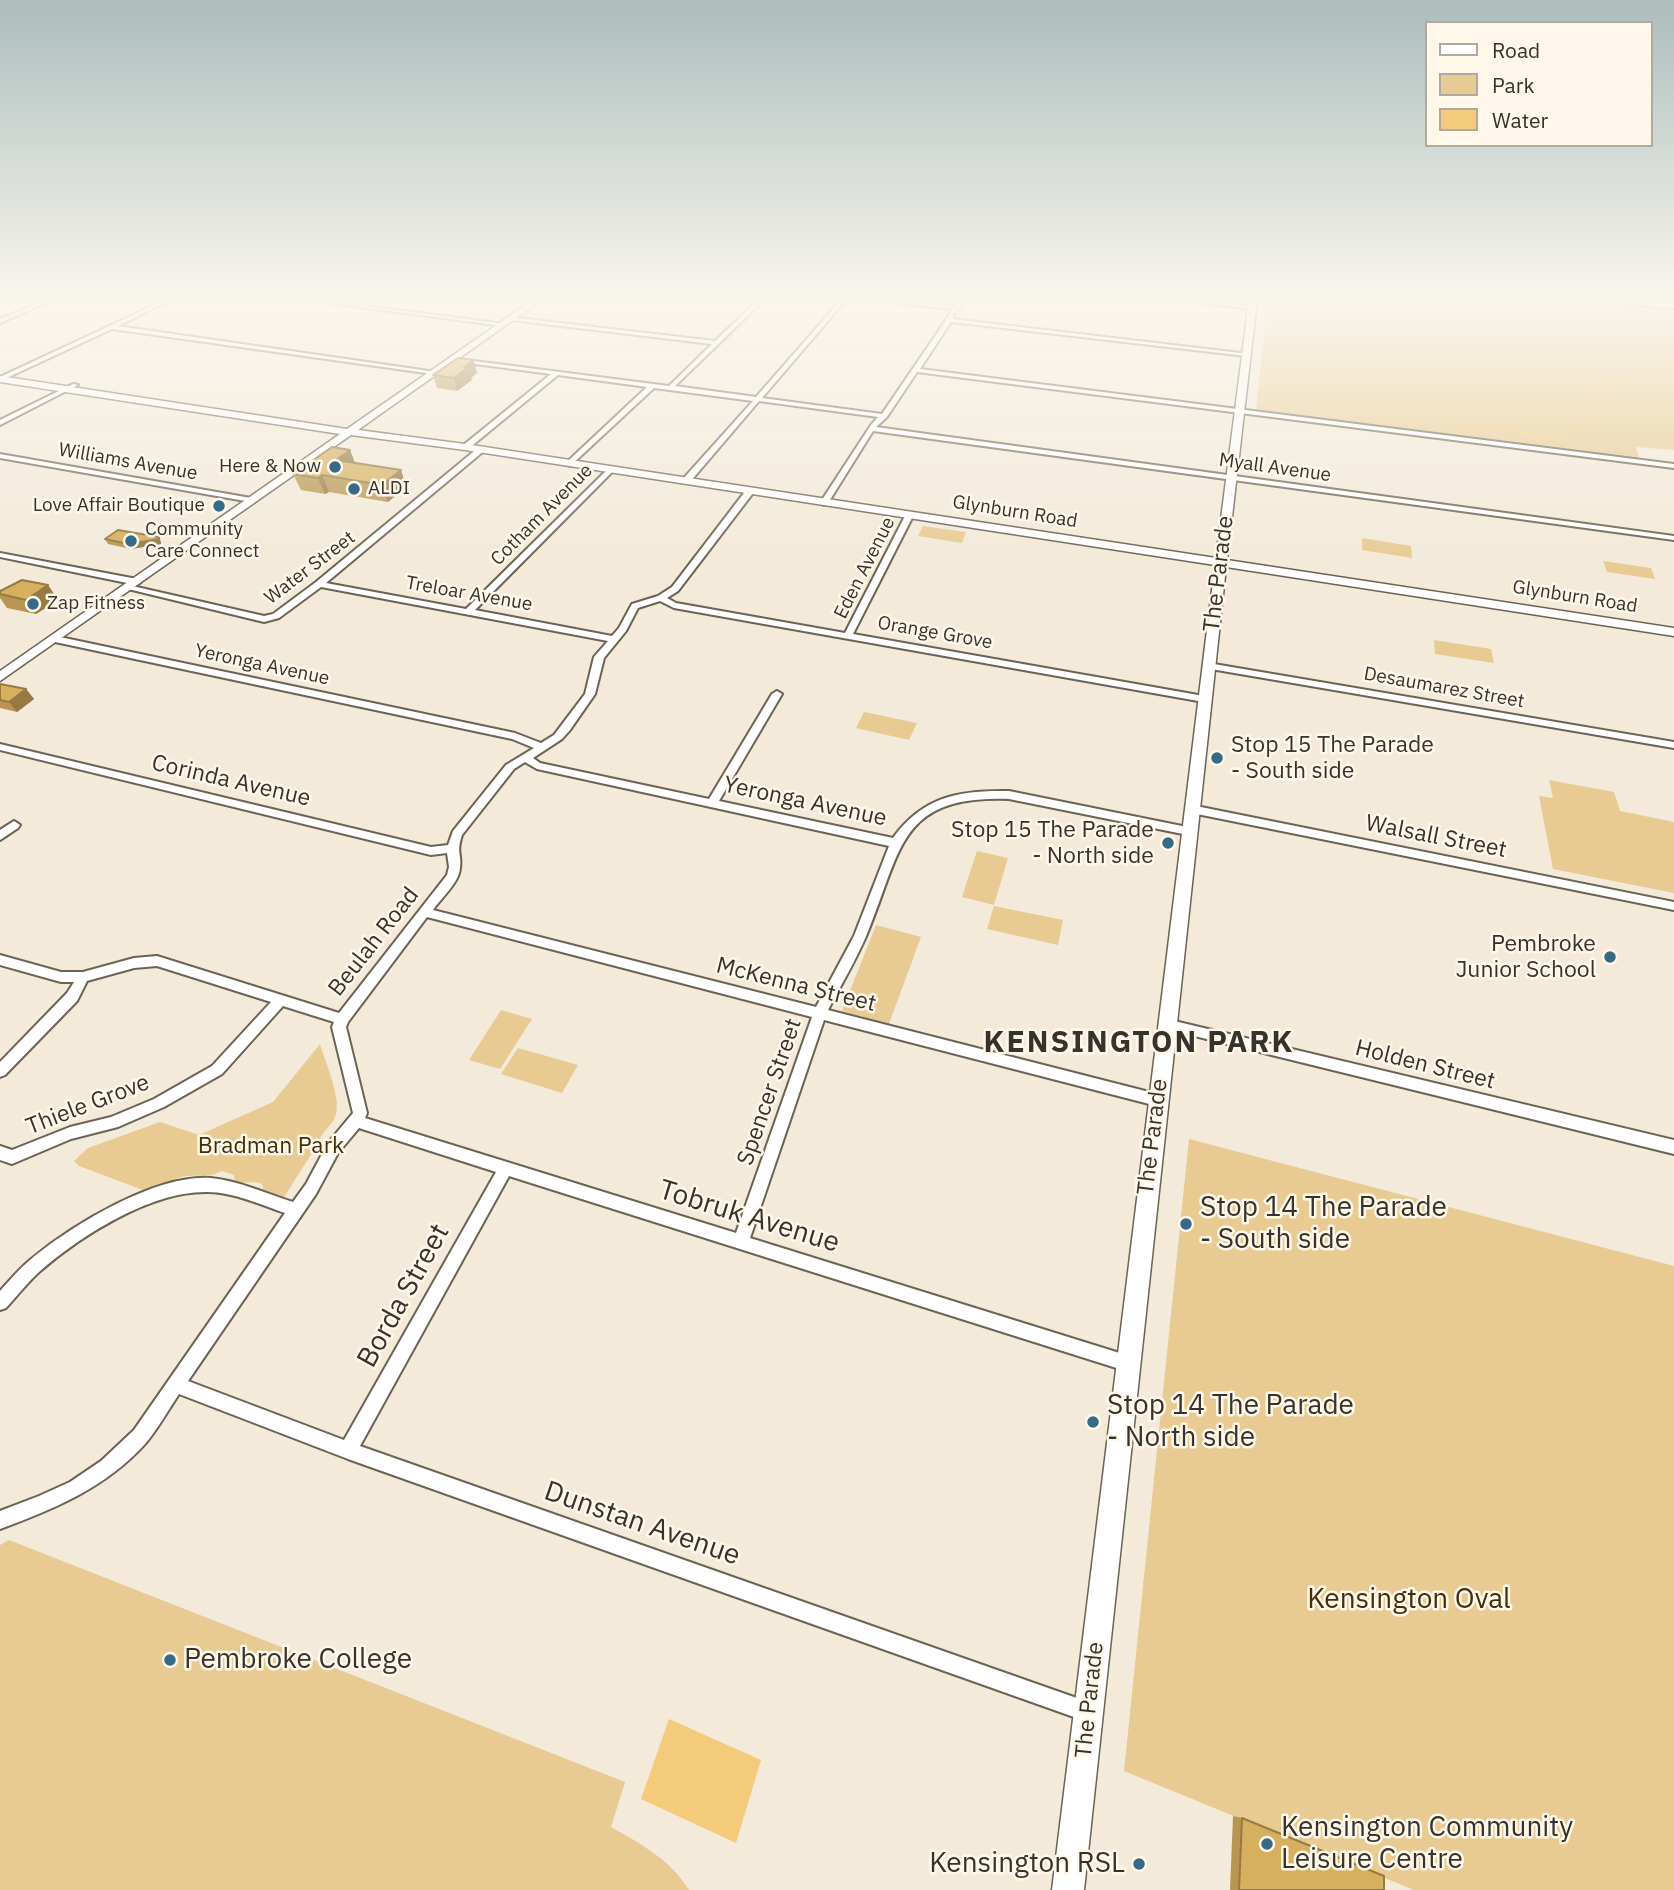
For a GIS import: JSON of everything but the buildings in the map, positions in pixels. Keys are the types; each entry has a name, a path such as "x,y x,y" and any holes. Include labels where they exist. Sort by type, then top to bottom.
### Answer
{"main road":[{"name":"Glynburn Road","path":"78,389 331,425 349,430"},
{"path":"0,677 408,389"},
{"name":"The Parade","path":"1068,1890 1126,1363 1242,389"},
{"name":"Glynburn Road","path":"185,405 320,428 465,447 1674,632"},
{"path":"331,425 373,414"},
{"path":"320,428 329,438 327,446"}],"street":[{"path":"0,423 68,389"},
{"path":"465,447 536,389"},
{"path":"570,464 649,389"},
{"path":"688,389 885,416"},
{"path":"686,481 766,389"},
{"path":"824,503 872,429 885,416 902,389"},
{"path":"1066,389 1674,466"},
{"name":"Myall Avenue","path":"872,429 1674,538"},
{"name":"Water Street","path":"0,555 132,585 264,620 276,616 319,584 481,450"},
{"name":"Williams Avenue","path":"0,456 251,500"},
{"name":"Cotham Avenue","path":"468,612 609,470"},
{"name":"Beulah Road","path":"356,1121 359,1113 339,1035 342,1018 452,876 455,867 452,848 457,834 510,767 558,737 590,694 597,661 628,622 635,606 661,598 676,589 750,491"},
{"name":"Eden Avenue","path":"848,635 909,516"},
{"name":"Treloar Avenue","path":"319,584 613,639"},
{"name":"Orange Grove","path":"661,598 674,605 1204,699"},
{"name":"Yeronga Avenue","path":"55,639 515,736 541,747"},
{"name":"Desaumarez Street","path":"1208,666 1674,745"},
{"path":"712,804 777,694"},
{"name":"Corinda Avenue","path":"0,747 431,850 452,848"},
{"name":"Yeronga Avenue","path":"525,757 537,765 896,843 903,831 933,806 954,796 981,793 1009,795 1188,831"},
{"name":"Walsall Street","path":"1191,809 1674,906"},
{"path":"0,836 14,825"},
{"name":"Spencer Street","path":"741,1242 820,1013 860,936 896,843"},
{"name":"McKenna Street","path":"424,912 1157,1100"},
{"path":"0,960 61,977 83,976 122,965 157,961 342,1018"},
{"path":"0,1070 72,998 83,976"},
{"name":"Thiele Grove","path":"0,1153 12,1157 70,1133 113,1124 171,1097 218,1070 280,1000"},
{"name":"Holden Street","path":"1166,1024 1674,1147"},
{"path":"0,1520 56,1500 89,1483 140,1436 297,1210 333,1147 356,1121"},
{"name":"Tobruk Avenue","path":"356,1121 1126,1363"},
{"name":"Borda Street","path":"348,1450 506,1168"},
{"path":"0,1302 34,1267 114,1214 150,1196 178,1188 211,1185 297,1210"},
{"name":"Dunstan Avenue","path":"177,1385 348,1450 1089,1713"}],"green space":[{"path":"1258,389 1674,389 1674,450 1636,447 1639,458 1256,411"},
{"path":"923,526 966,532 962,543 918,536"},
{"path":"1362,538 1411,546 1412,558 1362,550"},
{"path":"1603,561 1651,568 1655,579 1607,572"},
{"path":"1434,640 1491,649 1494,663 1435,654"},
{"path":"864,712 917,723 909,740 856,728"},
{"path":"1549,780 1614,792 1620,811 1674,822 1674,893 1553,869 1539,796 1553,798"},
{"path":"977,851 1008,858 994,905 962,897"},
{"path":"994,906 1063,920 1058,945 987,929"},
{"path":"876,925 921,937 889,1024 842,1011"},
{"path":"501,1010 532,1019 500,1069 469,1060"},
{"name":"Bradman Park","path":"320,1044 334,1089 336,1114 284,1197 264,1192 262,1184 235,1182 234,1175 222,1171 212,1175 185,1176 143,1190 79,1166 74,1161 88,1148 160,1122 199,1135 273,1102"},
{"path":"518,1048 578,1065 562,1093 501,1074"},
{"name":"Kensington Oval","path":"1189,1139 1674,1266 1674,1890 1414,1890 1124,1771"},
{"name":"Pembroke College","path":"9,1540 625,1782 611,1827 664,1861 689,1890 0,1890 0,1545"}],"water":[{"path":"669,1719 761,1760 736,1843 641,1799"}],"waterway":[{"path":"1586,398 1600,389"},
{"path":"1461,429 1506,429 1556,439 1566,436 1574,426 1584,424 1586,417 1592,415 1592,410 1587,406"}],"place":[{"name":"Here & Now","path":"335,467"},
{"name":"ALDI","path":"354,489"},
{"name":"Love Affair Boutique","path":"219,506"},
{"name":"Community Care Connect","path":"131,541"},
{"name":"Zap Fitness","path":"33,604"},
{"name":"Stop 15 The Parade - South side","path":"1217,758"},
{"name":"Stop 15 The Parade - North side","path":"1168,843"},
{"name":"Pembroke Junior School","path":"1610,957"},
{"name":"Stop 14 The Parade - South side","path":"1186,1224"},
{"name":"Stop 14 The Parade - North side","path":"1093,1422"},
{"name":"Pembroke College","path":"170,1660"},
{"name":"Kensington Community Leisure Centre","path":"1267,1844"},
{"name":"Kensington RSL","path":"1139,1864"}],"district":[{"name":"KENSINGTON PARK","path":"1139,1043"}]}
